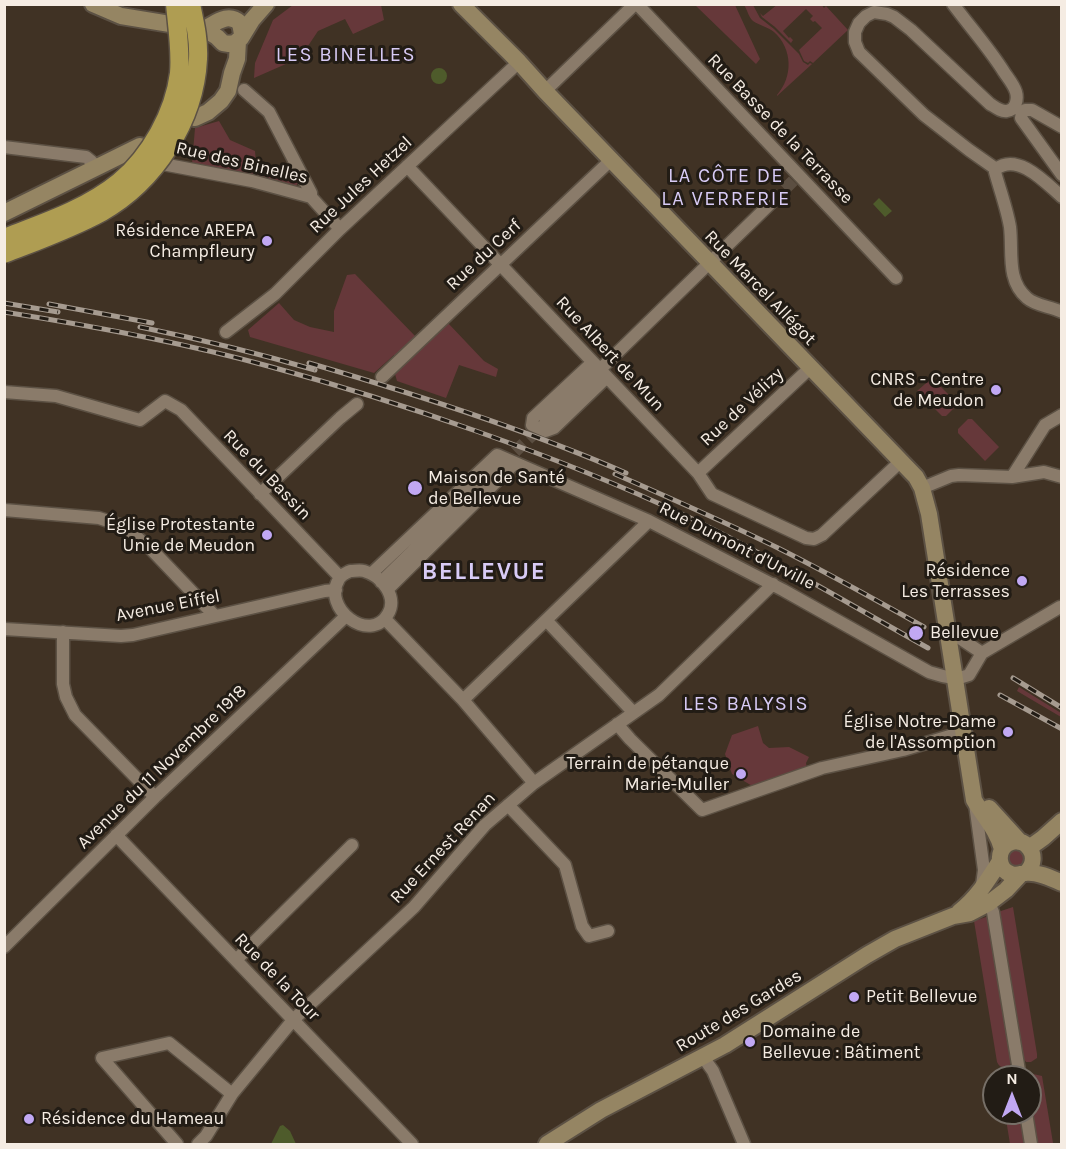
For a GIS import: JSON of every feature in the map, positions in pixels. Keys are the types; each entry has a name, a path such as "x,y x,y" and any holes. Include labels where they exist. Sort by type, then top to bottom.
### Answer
{"highway":[{"path":"4,238 58,218 94,199 119,182 146,154 170,111 179,72 175,4"},
{"path":"4,254 63,231 102,212 128,194 159,162 177,135 194,90 198,49 197,30 191,4"}],"main road":[{"path":"93,4 121,16 170,24"},
{"path":"195,118 208,112 221,101 228,91 232,73 226,59 229,32 259,4"},
{"path":"229,32 252,20 266,4"},
{"name":"Rue Marcel Allégot","path":"461,4 901,461 916,477 922,488"},
{"path":"4,213 140,146"},
{"path":"922,488 929,514 973,795 980,811 993,826 999,838 1002,868 1007,873 1049,877 1062,882"},
{"path":"973,795 1001,819 1027,848 1051,867 1062,882"},
{"path":"1027,848 1043,838 1062,821"},
{"path":"985,896 1007,844 1013,842 1027,848 1033,861 1031,867 1023,874"},
{"name":"Route des Gardes","path":"547,1144 601,1110 724,1046 895,939 953,916 970,913 985,896 1006,890 1023,874"}],"street":[{"name":"Rue Basse de la Terrasse","path":"544,91 636,4 800,174 896,278"},
{"path":"953,4 999,64 1016,92 1015,105 1010,110 999,110 990,104 894,17 874,12 867,16 856,28 855,42 860,52 924,115 996,169"},
{"name":"Rue Jules Hetzel","path":"226,332 275,294 340,229 519,62"},
{"path":"244,90 269,112 311,197"},
{"path":"1062,127 1032,110 1022,112 1022,118 1062,175"},
{"path":"4,147 86,158 97,168"},
{"name":"Rue des Binelles","path":"122,156 222,175 311,197 340,229"},
{"name":"Rue du Cerf","path":"382,377 611,160"},
{"path":"1062,197 1034,172 1009,164 1002,164 996,169 1010,225 1011,265 1014,280 1019,290 1028,299 1062,312"},
{"name":"Rue Albert de Mun","path":"407,166 698,473 712,494 806,538 814,539 822,535 901,461"},
{"path":"545,423 772,202"},
{"name":"Rue de Vélizy","path":"698,473 810,368"},
{"path":"600,369 554,428 546,431 532,425 533,418 600,369"},
{"name":"Rue du Bassin","path":"4,392 56,396 141,420 165,401 181,410 260,494 338,583"},
{"path":"260,494 357,404"},
{"path":"1012,477 1045,425 1062,416"},
{"path":"380,582 505,461"},
{"path":"380,582 505,461"},
{"name":"Rue Dumont d'Urville","path":"505,461 649,521 773,584 929,672 955,678"},
{"path":"922,488 959,475 1012,477 1044,472 1062,477"},
{"path":"4,510 99,518 117,524 151,549 215,616"},
{"path":"463,700 649,521"},
{"path":"350,571 362,571 380,582 391,601 390,611 385,619 372,626 357,624 339,608 336,598 338,583 350,571"},
{"name":"Avenue Eiffel","path":"4,628 133,635 325,591 338,583"},
{"name":"Rue Ernest Renan","path":"198,1144 206,1136 232,1094 293,1020 414,908 485,825 534,783 659,695 773,584"},
{"path":"955,678 969,675 982,653 1060,607 1062,608"},
{"name":"Avenue du 11 Novembre 1918","path":"4,946 155,797 346,616"},
{"path":"385,619 463,700 534,783"},
{"path":"546,620 633,712"},
{"path":"63,632 63,684 66,697 75,715 155,797"},
{"path":"948,638 958,638 982,653"},
{"path":"617,724 702,810 822,768 903,750 963,732"},
{"path":"973,795 984,870 985,896 993,912 1018,1065"},
{"path":"508,805 565,865 582,926 589,936 608,931"},
{"name":"Rue de la Tour","path":"116,835 412,1144"},
{"path":"236,960 352,845"},
{"path":"177,1144 102,1058 169,1043 232,1094"},
{"path":"703,1057 713,1071 744,1144"},
{"path":"1028,1125 1031,1144"}],"shaded area":[{"path":"778,4 821,4 824,8 826,6 848,30 813,63 810,61 808,63 804,61 799,50 822,28 810,19 813,16 806,9 783,31 793,40 791,43 762,17 760,13 763,16"},
{"path":"293,5 381,5 384,20 353,34 345,19 318,31 295,60 254,78 255,63 273,20"},
{"path":"695,5 735,5 760,59 756,64"},
{"path":"744,5 753,5 760,18 799,54 803,62 808,65 812,64 777,96 788,72 789,63 785,46 774,32 752,20"},
{"path":"439,68 447,76 439,84 431,76"},
{"path":"219,121 230,140 255,151 256,163 298,171 301,178 296,186 261,176 192,164 195,128"},
{"path":"879,198 892,211 885,217 873,204"},
{"path":"355,274 416,337 397,357 394,355 374,373 250,337 248,330 279,303 294,320 310,327 334,332 334,311 347,275"},
{"path":"448,323 484,361 498,369 496,377 459,365 446,398 397,381 395,374"},
{"path":"932,378 956,402 956,406 946,416 942,416 917,391"},
{"path":"968,419 972,419 999,447 985,461 958,433 958,429"},
{"path":"1019,687 1061,713 1061,717 1017,691"},
{"path":"758,726 763,743 769,748 789,747 809,757 806,763 807,769 754,787 732,774 725,754 732,735"},
{"path":"1011,848 1021,849 1025,858 1020,866 1011,866 1006,856"},
{"path":"1013,907 1037,1054 1037,1058 1031,1062 1026,1062 1022,1056 998,912"},
{"path":"989,916 1013,1061 1009,1065 999,1065 997,1062 974,921"},
{"path":"1042,1076 1053,1143 1036,1144 1033,1125 1042,1125"},
{"path":"283,1125 290,1131 296,1144 271,1144 280,1126"},
{"path":"1007,1125 1024,1125 1027,1144 1010,1144"}],"tunnel":[{"path":"772,202 794,180"},
{"path":"502,464 545,423"}],"railway":[{"path":"4,303 58,312"},
{"path":"49,304 152,323"},
{"path":"4,312 137,335 235,357 425,413 503,440 607,481 715,530 928,648"},
{"path":"140,327 315,370"},
{"path":"309,363 469,413 626,473"},
{"path":"615,474 778,548 924,627"},
{"path":"1013,678 1062,708"},
{"path":"1000,695 1062,729"}],"place":[{"name":"Résidence AREPA Champfleury","path":"267,241"},
{"name":"CNRS - Centre de Meudon","path":"996,390"},
{"name":"Maison de Santé de Bellevue","path":"415,488"},
{"name":"Église Protestante Unie de Meudon","path":"267,535"},
{"name":"Résidence Les Terrasses","path":"1022,581"},
{"name":"Bellevue","path":"916,633"},
{"name":"Église Notre-Dame de l'Assomption","path":"1008,732"},
{"name":"Terrain de pétanque Marie-Muller","path":"741,774"},
{"name":"Petit Bellevue","path":"854,997"},
{"name":"Domaine de Bellevue : Bâtiment","path":"750,1042"},
{"name":"Résidence du Hameau","path":"29,1119"}],"district":[{"name":"LES BINELLES","path":"346,55"},
{"name":"LA CÔTE DE LA VERRERIE","path":"726,188"},
{"name":"BELLEVUE","path":"484,572"},
{"name":"LES BALYSIS","path":"746,704"}]}
